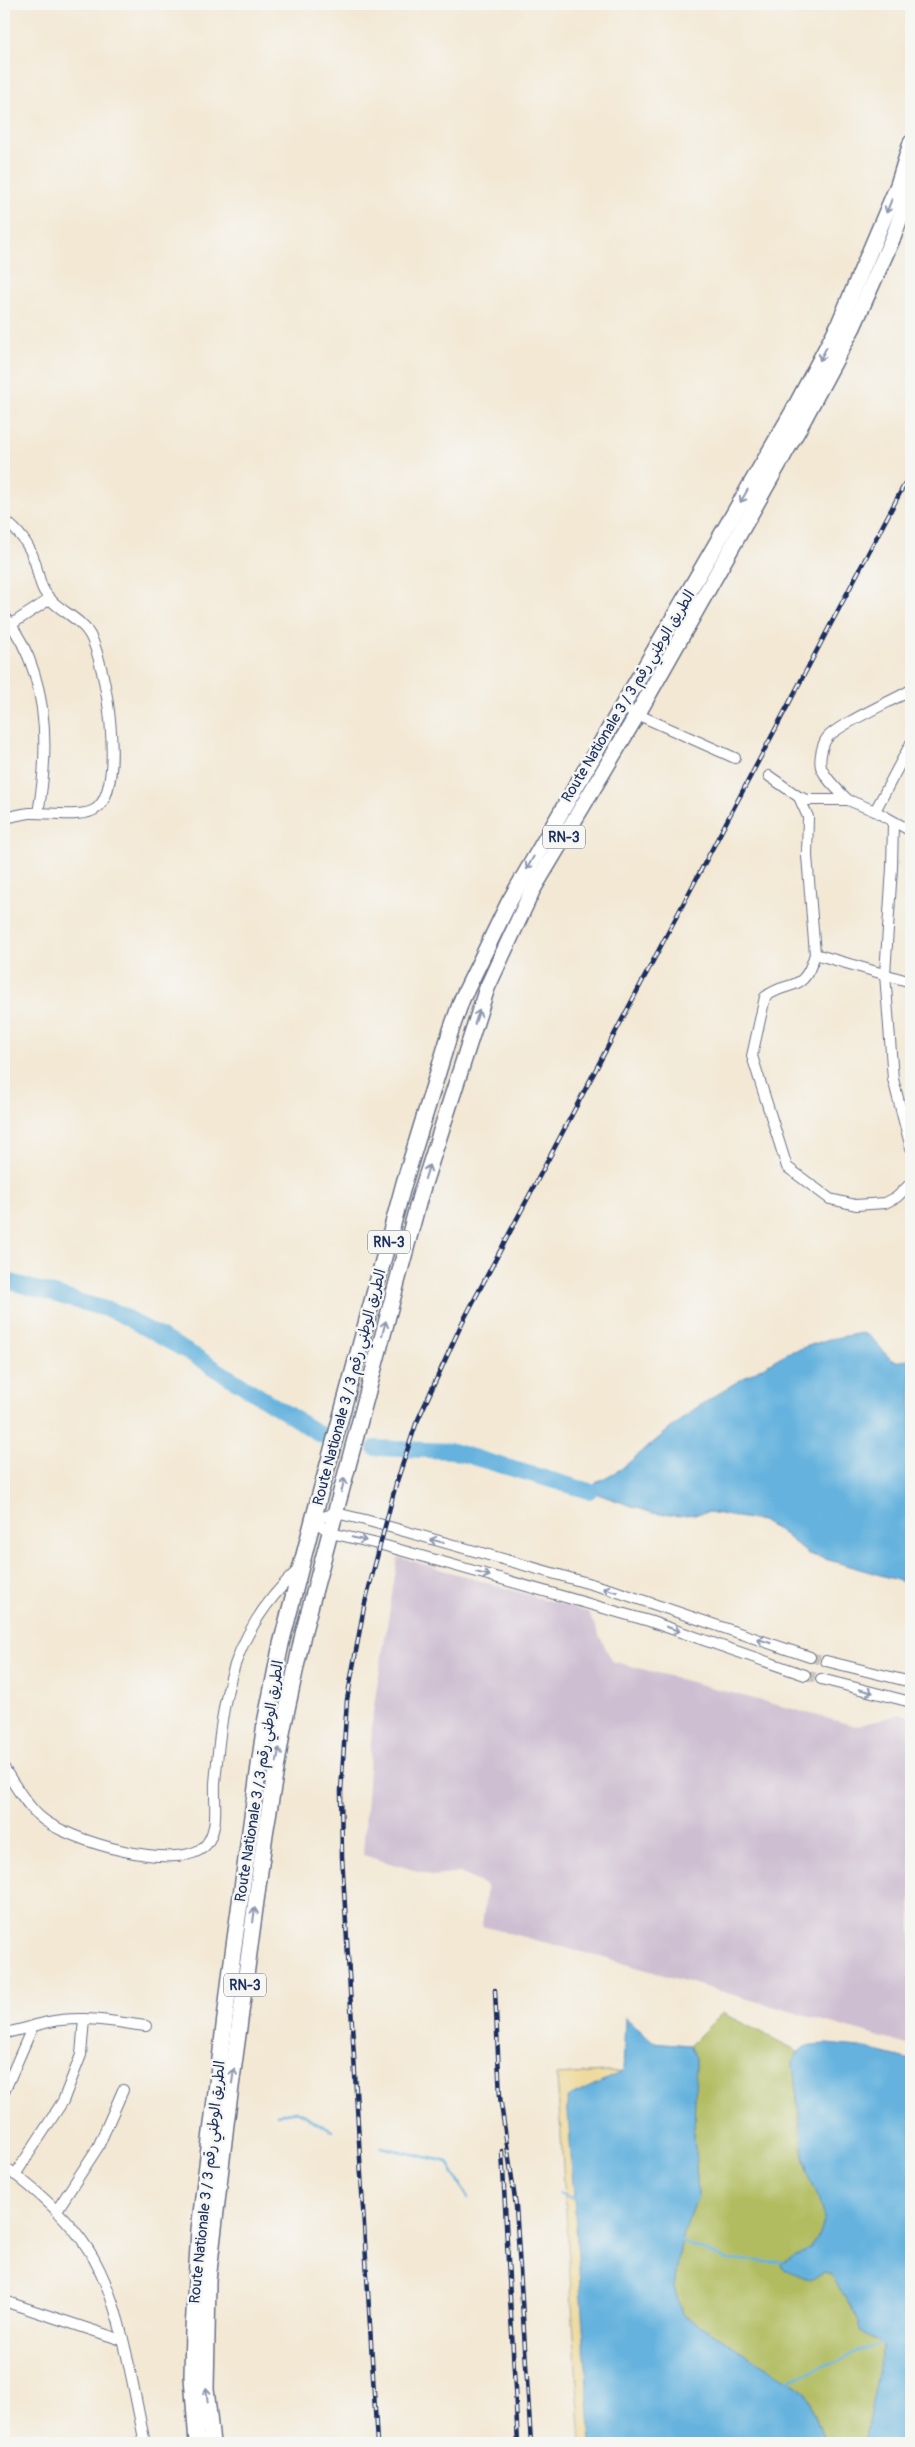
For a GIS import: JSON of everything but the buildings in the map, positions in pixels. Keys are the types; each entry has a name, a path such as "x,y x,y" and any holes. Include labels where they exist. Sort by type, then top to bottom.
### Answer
{"highway":[{"name":"Route Nationale 3 / الطريق الوطني رقم 3","path":"197,2443 192,2377 194,2281 233,1953 265,1723 281,1644 404,1183 462,999 509,902 792,413 838,326 898,185 911,143"},
{"name":"Route Nationale 3 / الطريق الوطني رقم 3","path":"212,2443 206,2370 208,2280 248,1956 283,1728 303,1634 420,1196 487,988 532,891 637,715 795,436 853,327 894,235 911,188"},
{"path":"233,1953 248,1956"}],"street":[{"path":"4,520 16,530 27,544 42,586 50,599 85,628 97,651 109,705 111,759 106,795 98,807 85,813 38,813 4,819"},
{"path":"7,626 50,599"},
{"path":"4,614 7,626 28,659 40,696 45,735 45,774 38,813"},
{"path":"848,800 828,780 821,767 821,752 827,738 841,728 911,690"},
{"path":"623,708 735,758"},
{"path":"875,811 911,744"},
{"path":"769,776 799,797 808,800 848,800 875,811 893,823 911,831"},
{"path":"799,797 808,817 807,856 815,954 811,970 804,980 765,997 752,1056 788,1167 830,1200 856,1205 885,1203 896,1197 911,1183"},
{"path":"893,823 885,974 893,1079 911,1148"},
{"path":"815,954 911,982"},
{"path":"313,1520 336,1513 464,1548 655,1605 810,1657"},
{"path":"313,1520 331,1533 386,1546 649,1621 805,1675"},
{"path":"459,1567 464,1548"},
{"path":"4,1768 40,1816 61,1832 81,1840 142,1854 183,1856 201,1851 212,1835 214,1824 218,1758 230,1677 250,1629 262,1608 278,1588 301,1568"},
{"path":"542,1590 548,1572"},
{"path":"649,1621 655,1605"},
{"path":"826,1661 911,1682"},
{"path":"820,1679 911,1702"},
{"path":"15,2175 63,2101 81,2055 84,2019"},
{"path":"4,2034 49,2022 84,2019 146,2026"},
{"path":"4,2092 32,2028"},
{"path":"57,2210 98,2147 123,2090"},
{"path":"4,2166 57,2210 89,2249 106,2285 122,2340 141,2442"},
{"path":"4,2301 122,2340"}],"shaded area":[{"path":"398,1557 588,1612 612,1661 856,1726 901,1714 911,1716 911,2046 608,1959 482,1926 487,1886 460,1873 434,1876 363,1855 373,1712"}],"green space":[{"path":"722,2013 798,2051 793,2064 801,2141 807,2172 820,2200 825,2218 820,2234 810,2248 796,2258 783,2262 805,2278 825,2273 832,2276 862,2329 882,2342 883,2348 864,2443 825,2443 806,2392 682,2314 674,2287 682,2237 698,2196 694,2135 696,2058 690,2045"}],"sand":[{"path":"623,2071 588,2384 591,2443 581,2443 557,2075"}],"water":[{"path":"862,1333 869,1336 895,1361 902,1361 911,1357 911,1584 808,1554 780,1531 761,1521 708,1512 679,1516 652,1513 589,1491 597,1482 621,1469 693,1410 735,1383 787,1353 829,1339"},
{"path":"625,2017 653,2042 690,2045 696,2058 694,2135 698,2196 682,2237 674,2287 682,2314 806,2392 825,2443 591,2443 567,2098 623,2071"},
{"path":"827,2044 860,2047 911,2060 911,2443 864,2443 883,2348 882,2342 862,2332 859,2321 832,2276 825,2273 809,2279 783,2269 781,2264 810,2248 820,2234 825,2218 820,2200 807,2172 793,2064 798,2053 805,2047"}],"waterway":[{"path":"4,1280 116,1312 197,1357 321,1435"},
{"path":"375,1448 452,1451 589,1491"},
{"path":"277,2115 296,2111 332,2131"},
{"path":"381,2147 448,2162 468,2198"},
{"path":"560,2193 577,2200"},
{"path":"680,2241 727,2260 783,2262"},
{"path":"787,2381 882,2342"}],"tunnel":[{"path":"810,1657 826,1661"},
{"path":"805,1675 821,1679"}],"railway":[{"path":"377,2443 342,1856 341,1791 347,1700 364,1607 396,1484 416,1424 462,1323 911,472"},
{"path":"495,1990 500,2097 516,2206 531,2443"},
{"path":"502,2151 518,2443"}]}
